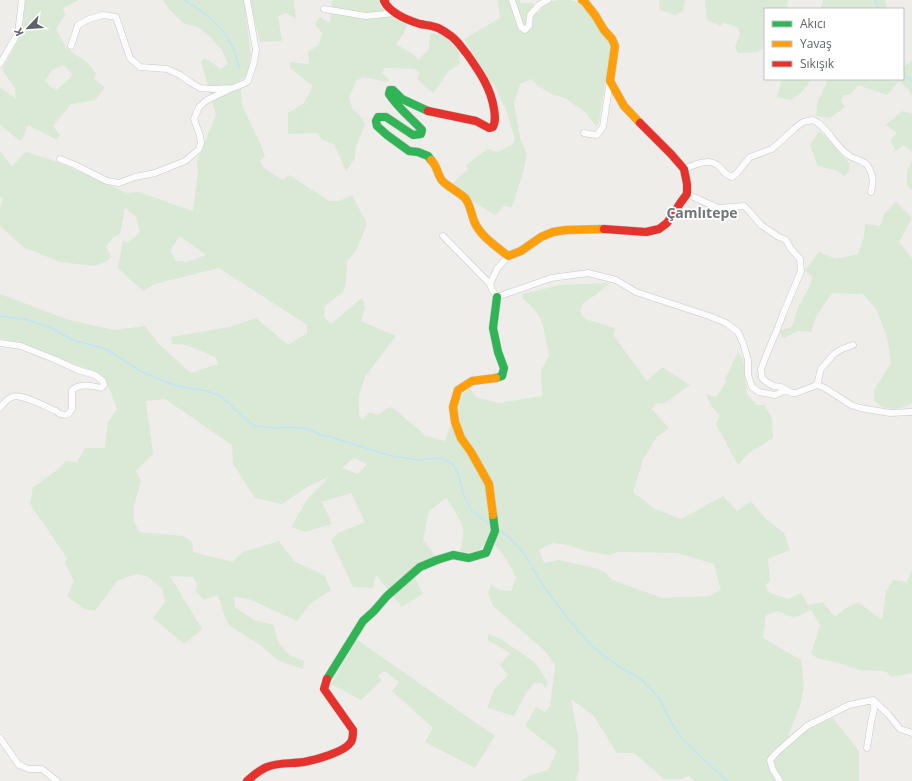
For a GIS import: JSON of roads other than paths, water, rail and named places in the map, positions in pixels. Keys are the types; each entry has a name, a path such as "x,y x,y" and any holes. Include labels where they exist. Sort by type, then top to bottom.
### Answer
{"street":[{"path":"0,64 18,33 22,0"},
{"path":"60,159 107,181 119,183 155,173 184,162 199,150 201,143 200,136 194,120 199,107 207,100 248,81 256,50 247,0"},
{"path":"385,0 384,4 395,13 420,24 434,27 454,38 484,78 490,92 496,122 493,127 489,128 468,118 430,112 402,99 393,90 390,90 389,94 400,110 422,130 421,134 413,135 386,118 378,117 376,121 377,126 409,151 418,152 428,156 436,165 442,180 466,200 474,222 486,239 508,256"},
{"path":"512,0 518,16 520,27 525,30 529,26 530,15 539,5 548,0"},
{"path":"582,0 612,39 615,46 603,127 598,135 584,133"},
{"path":"324,9 366,16 395,13"},
{"path":"71,46 78,25 89,18 103,15 116,17 130,58 140,67 167,69 180,75 200,88 233,88"},
{"path":"610,81 624,106 684,169 687,194"},
{"path":"684,169 695,164 712,162 723,172 732,177 750,156 772,149 803,122 813,120 818,122 824,128 848,156 866,164 872,176 873,183 871,192"},
{"path":"490,284 497,269 508,256 528,247 543,234 555,231 610,228 649,232 658,230 665,226 681,199 687,194"},
{"path":"687,194 718,208 744,206 761,225 776,236 786,240 791,249 800,259 801,271 761,369 762,378 768,383 781,387 792,393 796,393 817,385 825,388 851,405 860,408 890,413 912,412"},
{"path":"247,781 256,773 268,766 303,762 334,754 347,747 352,741 353,730 324,689 327,679 364,621 420,566 453,555 469,558 486,553 495,531 489,484 471,452 461,438 455,422 453,407 458,390 472,380 490,380 502,376 504,368 492,328 497,297 490,284 443,236"},
{"path":"497,297 551,278 588,274 616,280 636,292 726,323 738,332 743,343 748,360 748,374 752,386 759,392 775,395 786,390"},
{"path":"0,343 21,346 78,370 95,375 103,381 104,385 101,388 94,386 75,387 72,390 71,412 64,415 26,397 17,396 12,397 0,408"},
{"path":"817,385 821,369 834,354 853,345"},
{"path":"873,700 888,714 900,729 912,733"},
{"path":"867,748 874,710 873,700"},
{"path":"780,781 773,770 770,760 777,752 807,726 849,705 873,700"},
{"path":"0,738 19,765 29,770 42,769 57,781"}],"waterway":[{"path":"185,0 213,20 220,28 232,46 239,69"},
{"path":"875,0 879,8"},
{"path":"904,76 912,82"},
{"path":"0,316 28,320 51,328 73,340 106,349 140,371 171,384 207,391 221,396 255,426 308,429 321,435 388,455 417,460 441,458 453,464 459,476 464,496 471,510 489,524"},
{"path":"500,531 510,538 525,555 540,581 578,631 593,647 607,658 641,679 659,698 670,720 683,740 727,781"}],"district":[{"name":"Çamlıtepe","path":"702,213"}]}
